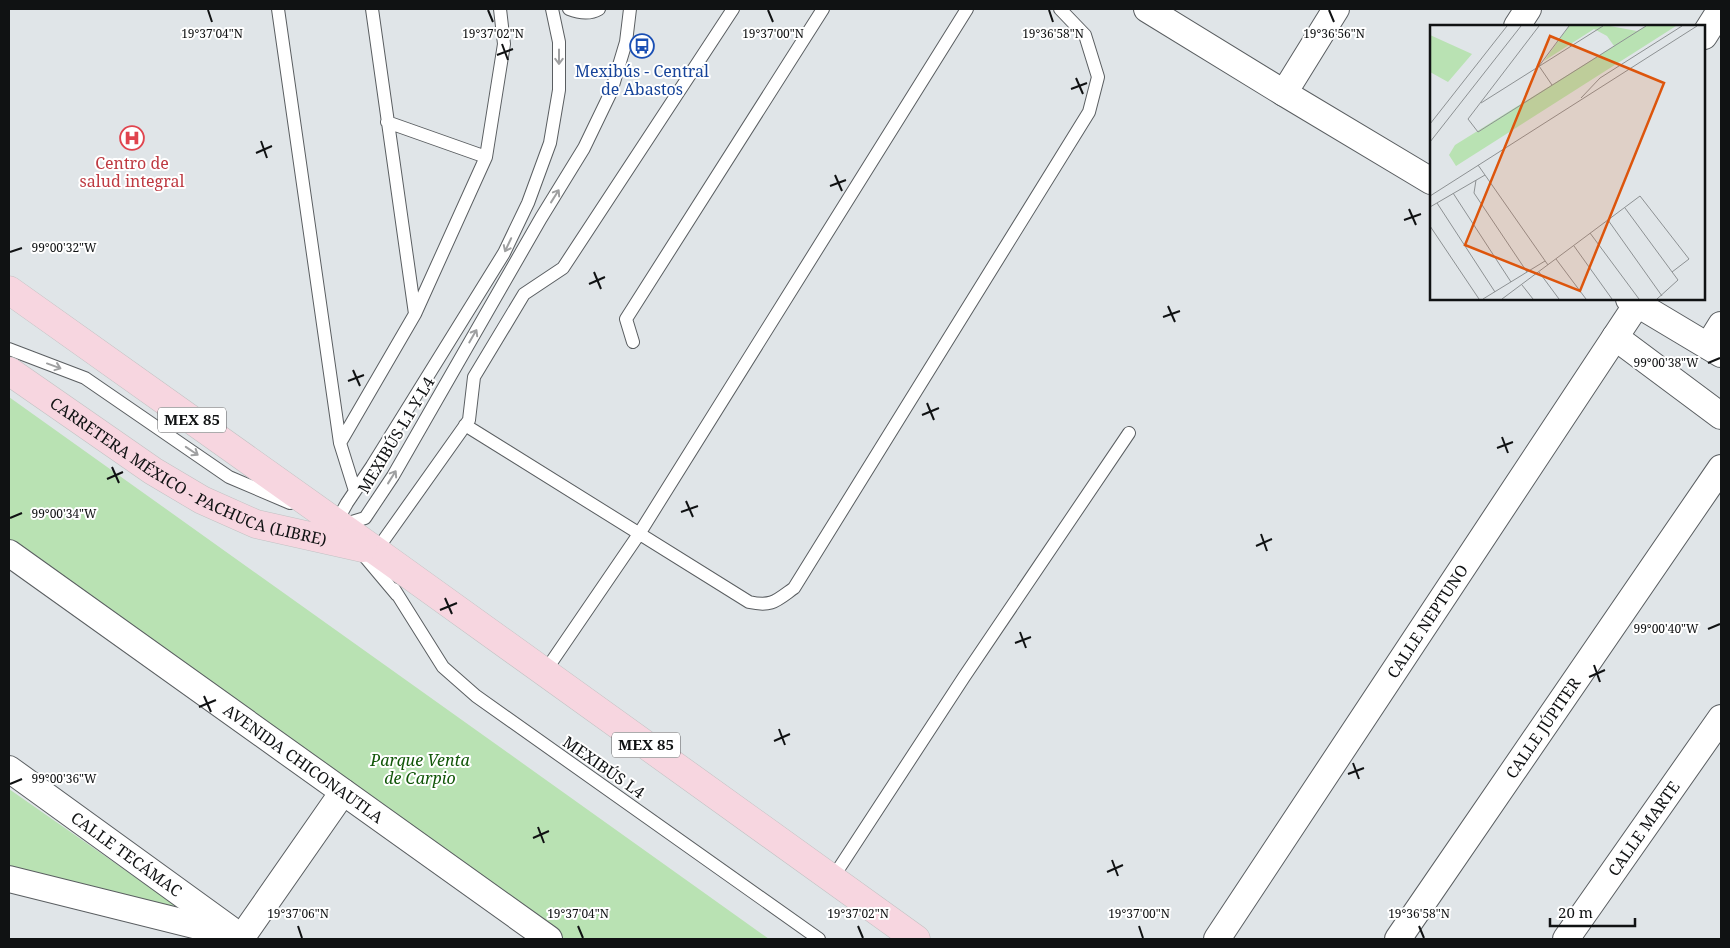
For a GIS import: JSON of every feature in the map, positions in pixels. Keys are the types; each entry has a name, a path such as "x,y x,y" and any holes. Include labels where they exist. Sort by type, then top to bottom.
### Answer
{"main road":[{"name":"CARRETERA MÉXICO - PACHUCA (LIBRE)","path":"9,290 296,495 355,532 544,673 916,939"},
{"name":"CARRETERA MÉXICO - PACHUCA (LIBRE)","path":"9,371 153,471 202,500 256,524 355,532"}],"street":[{"path":"1147,9 1284,93 1428,172"},
{"path":"1284,93 1336,9"},
{"path":"1518,25 1528,9"},
{"path":"1705,34 1721,9"},
{"path":"1633,301 1714,350 1721,324"},
{"name":"CALLE NEPTUNO","path":"1217,939 1615,337 1633,301"},
{"path":"1615,337 1721,416"},
{"name":"CALLE JÚPITER","path":"1398,939 1721,468"},
{"name":"AVENIDA CHICONAUTLA","path":"9,553 549,939"},
{"name":"CALLE MARTE","path":"1566,939 1721,718"},
{"name":"CALLE TECÁMAC","path":"9,769 243,938"},
{"path":"9,880 243,938 343,792"}],"lane":[{"path":"278,9 340,443 355,491"},
{"path":"372,9 415,314"},
{"path":"340,443 415,314 486,157 504,44 500,9"},
{"name":"MEXIBÚS L1 Y L4","path":"355,532 355,491 504,253 528,203 550,143 559,90 559,42 552,9"},
{"path":"569,9 579,13 594,12 599,9"},
{"name":"MEXIBÚS L1 Y L4","path":"355,532 393,476 541,218 584,148 611,92 626,42 630,9"},
{"path":"9,349 85,378 229,476 355,532 468,420 474,378 524,294 563,268 734,9"},
{"path":"633,342 626,319 823,9"},
{"path":"544,673 639,534 967,9"},
{"path":"465,424 749,602 762,605 776,602 794,588 1090,112 1098,76 1086,35 1060,9"},
{"path":"387,122 486,157"},
{"path":"9,302 233,462 296,495"},
{"path":"832,879 970,669 1129,433"},
{"name":"MEXIBÚS L4","path":"355,532 369,536 365,518"},
{"name":"MEXIBÚS L4","path":"355,532 443,667 476,696 819,939"},
{"name":"MEXIBÚS L4","path":"355,532 397,595"}],"green space":[{"name":"Parque Venta de Carpio","path":"9,397 769,939 545,939 9,557"},
{"path":"9,789 191,916 9,874"}],"place":[{"name":"Mexibús - Central de Abastos","path":"642,46"},
{"name":"Centro de salud integral","path":"132,138"}]}
